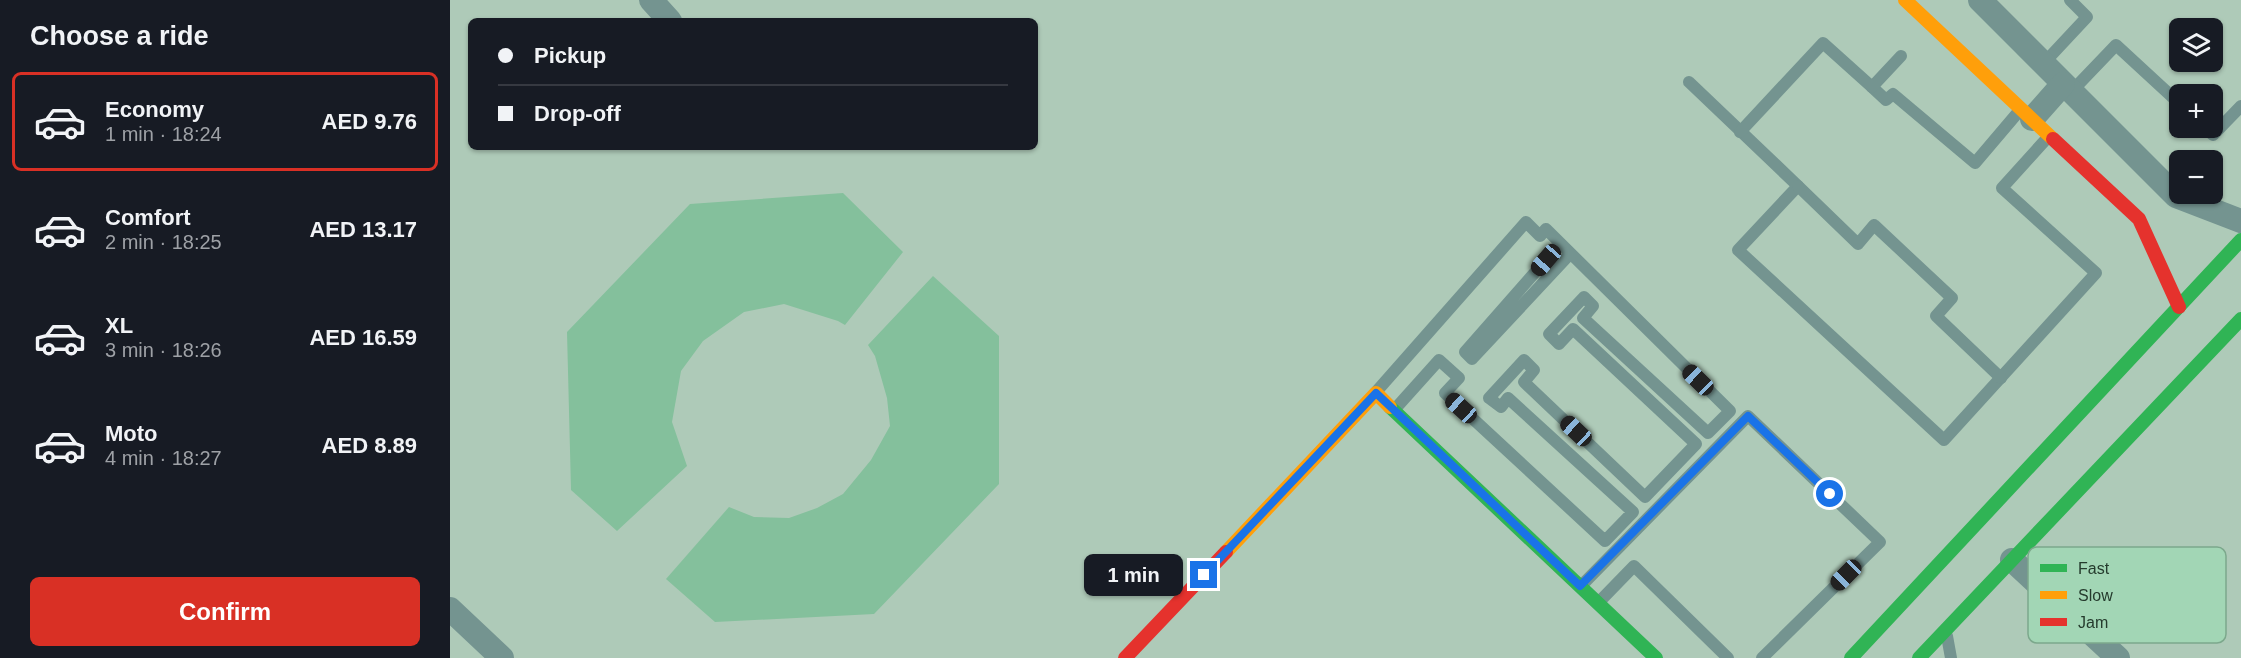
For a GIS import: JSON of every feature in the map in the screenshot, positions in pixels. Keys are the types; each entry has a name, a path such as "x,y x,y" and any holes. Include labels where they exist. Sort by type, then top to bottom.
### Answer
{"street":[{"path":"651,0 667,18"},
{"path":"1905,0 2139,219 2179,307"},
{"path":"1980,0 2176,196 2241,220"},
{"path":"2027,114 2067,88"},
{"path":"1851,658 2241,240"},
{"path":"1919,658 2241,319"},
{"path":"1125,658 1376,393 1656,658"},
{"path":"2012,561 2028,576"},
{"path":"450,609 502,658"},
{"path":"2102,643 2118,658"}],"lane":[{"path":"2044,63 2087,17 2070,0"},
{"path":"1740,132 1823,44 1887,100 1893,94 1974,163 2027,114"},
{"path":"2067,88 2116,45 2169,94"},
{"path":"1872,87 1901,56"},
{"path":"1689,82 1858,244 1874,225 1952,298 1936,316 2001,378"},
{"path":"2223,125 2241,106"},
{"path":"1797,186 1738,250 1944,440 2096,273 2002,188 2050,135"},
{"path":"1376,393 1526,222 1540,236 1545,229 1730,411 1708,433 1583,318 1593,306 1584,297 1549,334 1559,344 1573,330 1696,444 1645,497 1524,381 1534,370 1524,360 1489,398 1501,407 1508,398 1633,512 1605,541 1444,393 1459,378 1439,360 1394,410"},
{"path":"1560,244 1465,352 1472,359 1570,254"},
{"path":"1580,586 1748,416 1880,542 1762,658"},
{"path":"1598,603 1634,566 1728,658"},
{"path":"1946,630 1951,658"}],"green space":[{"path":"843,193 903,252 845,325 784,304 744,312 703,341 681,371 672,422 687,466 617,531 571,490 567,332 690,204"},
{"path":"933,276 999,336 999,484 874,614 715,622 666,579 729,507 754,517 789,518 817,508 843,494 871,460 890,426 887,398 875,356 868,345"}],"traffic: fast":[{"path":"1851,658 2241,240"},
{"path":"1919,658 2241,319"},
{"path":"1390,407 1656,658"}],"traffic: slow":[{"path":"1905,0 2053,139"},
{"path":"1226,552 1376,393 1390,407"}],"traffic: jam":[{"path":"2053,139 2139,219 2179,307"},
{"path":"1125,658 1226,552"}],"route":[{"path":"1204,575 1376,393 1580,586 1748,416 1830,494"}]}
